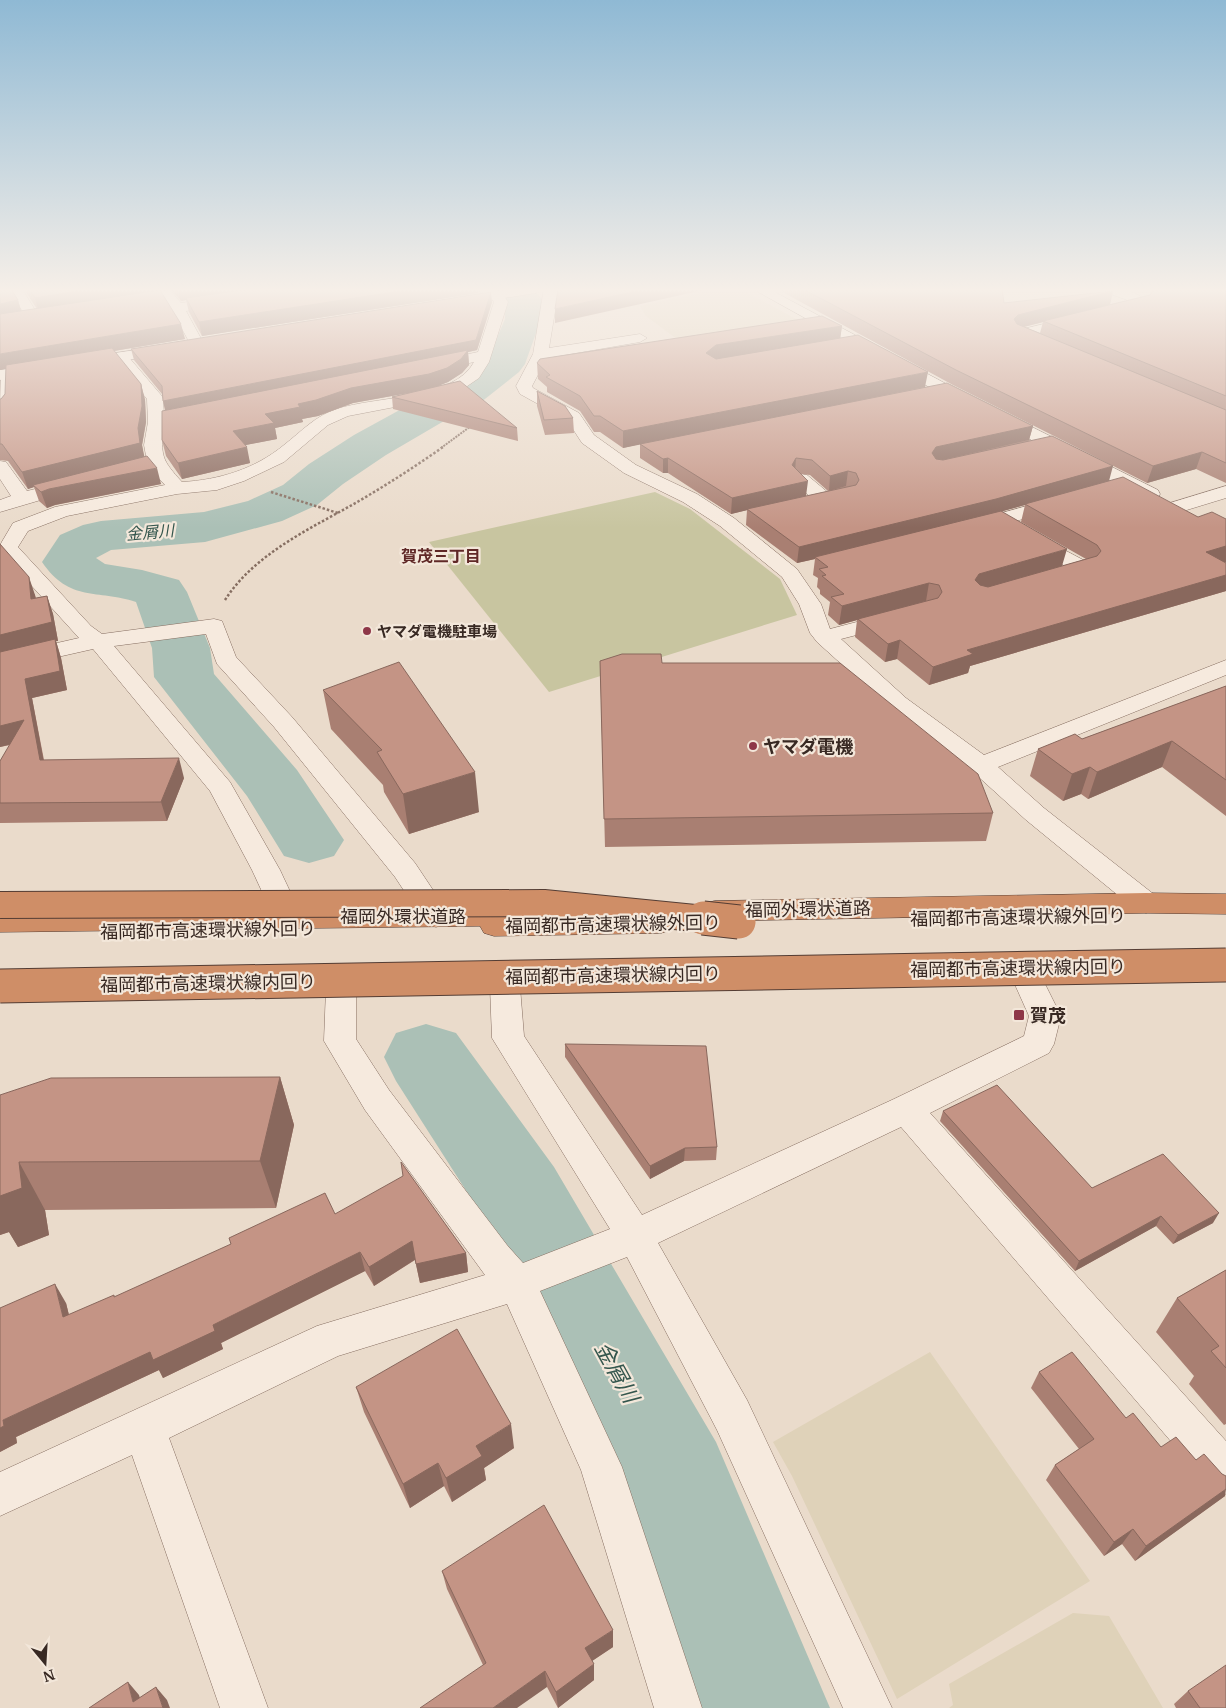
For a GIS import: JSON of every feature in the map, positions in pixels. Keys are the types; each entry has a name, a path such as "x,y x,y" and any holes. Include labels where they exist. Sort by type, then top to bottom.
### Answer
{"highway":[{"path":"0,905 544,903 739,922"},
{"name":"福岡外環状道路","path":"0,922 287,917 436,917 1146,903 1226,904"},
{"name":"福岡都市高速環状線外回り","path":"0,934 1226,913"},
{"name":"福岡都市高速環状線内回り","path":"0,986 1226,965"},
{"path":"0,1005 540,977"},
{"path":"0,995 1027,978 1226,977"}],"street":[{"path":"0,410 0,375 43,369"},
{"path":"131,369 155,398 156,422 153,445 156,464 177,488"},
{"path":"287,917 266,870 221,788 98,642 83,631 8,548 20,527 62,511 177,488 221,483 230,480 285,454 309,431 329,418 372,406 442,393 459,386 478,369"},
{"path":"533,369 524,386 526,392 573,417 588,439 623,456 630,469 690,498 799,571 821,634 898,703 981,765 1035,814 1146,903"},
{"path":"907,369 1048,443 1202,520"},
{"path":"917,396 946,390"},
{"path":"156,422 214,411"},
{"path":"1021,449 1048,443"},
{"path":"118,474 156,464"},
{"path":"0,466 22,498"},
{"path":"798,505 832,497 801,479"},
{"path":"0,506 22,498 89,481"},
{"path":"1101,491 1128,483"},
{"path":"1177,507 1226,492"},
{"path":"962,530 1073,499"},
{"path":"727,522 753,516"},
{"path":"1000,520 1084,568 1038,581"},
{"path":"826,637 907,614"},
{"path":"0,663 98,642 214,626 225,659 283,722 405,870 436,917"},
{"path":"981,765 1226,667"},
{"path":"0,1494 144,1428 331,1338 517,1283 635,1236 906,1109 1038,1044 1045,1016 1027,978"},
{"path":"505,987 508,1038 635,1236 732,1415 868,1708"},
{"path":"341,989 340,1041 383,1108 494,1257 517,1283 602,1467 678,1708"},
{"path":"906,1109 1226,1472"},
{"path":"144,1428 244,1708"}],"path":[{"path":"214,626 227,593 242,576 269,555 375,491 475,424"},
{"path":"230,480 338,513"}],"shaded area":[{"path":"655,492 690,509 780,579 797,615 549,692 429,542"},
{"path":"930,1352 1090,1581 897,1699 792,1476 773,1442"},
{"path":"1073,1613 1109,1616 1163,1708 949,1708 953,1705 949,1684"}],"building":[{"path":"6,369 129,369 141,384 142,406 138,428 140,443 22,472 2,444 0,444 0,399 5,394"},
{"path":"148,369 329,369 163,401 162,386"},
{"path":"374,369 445,369 429,374 351,388 298,404 300,407 265,414 274,423 233,431 247,447 178,463 162,440 162,411"},
{"path":"543,369 922,369 928,372 623,431 600,416 594,416 580,396 546,377 550,375"},
{"path":"954,369 1126,369 1226,410 1226,463 1202,452 1153,466"},
{"path":"1159,369 1226,369 1226,396"},
{"path":"460,381 517,428 392,397"},
{"path":"947,383 1033,426 936,447 932,453 936,459 943,460 1052,436 1113,466 996,499 799,547 747,509 856,485 859,480 856,473 848,471 830,476 812,460 796,458 792,465 808,481 732,498 668,458 663,459 640,444"},
{"path":"537,391 565,406 573,418 544,420"},
{"path":"147,456 157,468 41,492 33,485"},
{"path":"1123,477 1198,517 1212,512 1226,519 1226,546 1206,552 1226,563 1226,575 967,650 973,654 933,667 900,640 888,644 858,619 938,598 942,592 939,585 929,583 842,606 831,597 844,594 822,576 826,575 819,569 828,567 815,557 1001,511 1067,549 979,574 975,580 980,585 988,587 1097,556 1101,551 1097,545 1025,504"},
{"path":"0,544 29,577 31,599 47,596 52,622 0,635"},
{"path":"55,639 60,671 25,679 40,760 179,758 161,802 0,803 0,761 24,720 0,726 0,652"},
{"name":"ヤマダ電機","path":"622,654 661,654 662,663 840,663 978,774 993,813 604,819 600,661"},
{"path":"399,662 475,772 403,794 377,752 382,750 323,690"},
{"path":"1226,686 1226,780 1172,741 1097,772 1090,767 1072,774 1038,749 1075,734 1082,739"},
{"path":"565,1044 706,1046 717,1147 685,1148 650,1166"},
{"path":"280,1077 260,1161 19,1162 22,1188 0,1196 0,1095 51,1078"},
{"path":"997,1085 1092,1188 1163,1154 1219,1213 1178,1235 1161,1216 1079,1261 943,1111"},
{"path":"401,1162 466,1253 416,1264 412,1241 369,1267 360,1252 213,1325 215,1331 153,1360 150,1352 3,1420 4,1426 0,1428 0,1308 55,1284 63,1317 114,1295 114,1297 231,1244 229,1238 325,1193 335,1214 403,1176"},
{"path":"1226,1270 1226,1368 1211,1351 1219,1346 1177,1298"},
{"path":"457,1329 511,1424 476,1446 482,1456 446,1478 438,1463 403,1484 356,1387"},
{"path":"1072,1352 1126,1418 1133,1413 1161,1447 1176,1437 1196,1460 1204,1454 1226,1476 1226,1489 1146,1546 1133,1529 1114,1542 1055,1465 1094,1439 1039,1372"},
{"path":"544,1505 613,1630 585,1648 594,1664 556,1692 545,1671 493,1708 420,1708 486,1663 442,1571"},
{"path":"1226,1665 1226,1708 1200,1708 1188,1691"},
{"path":"128,1682 133,1702 156,1687 163,1708 89,1708"}],"waterway":[{"name":"金屑川","path":"309,840 273,785 184,677 181,648 160,592 142,586 89,578 68,562 78,546 101,536 205,527 265,511 300,495 326,474 370,445 442,404 456,401 500,369"},
{"name":"金屑川","path":"426,1057 521,1196 677,1481 760,1696 767,1708"}],"place":[{"name":"ヤマダ電機駐車場","path":"367,631"},
{"name":"ヤマダ電機","path":"753,746"},
{"name":"賀茂","path":"1019,1015"}],"district":[{"name":"賀茂三丁目","path":"441,556"}]}
